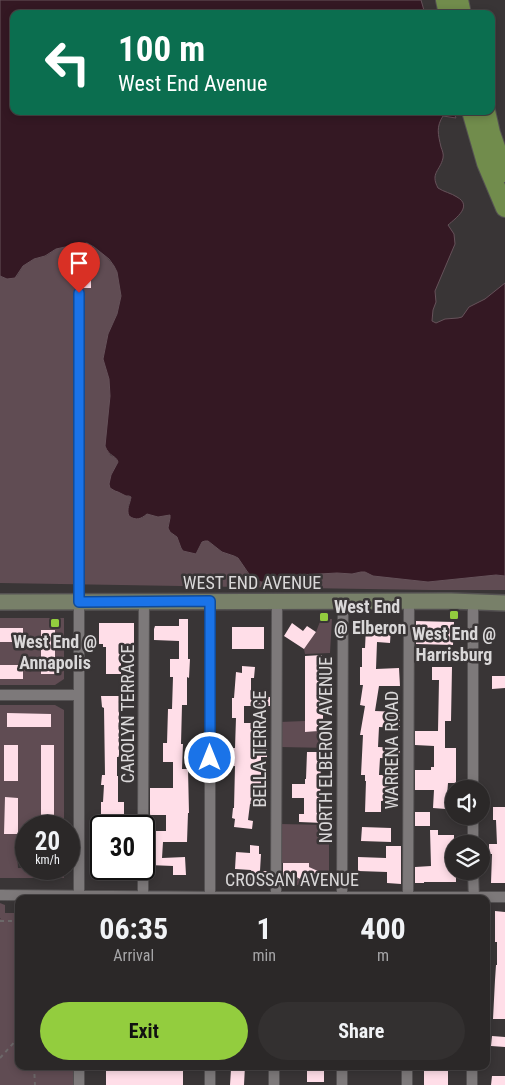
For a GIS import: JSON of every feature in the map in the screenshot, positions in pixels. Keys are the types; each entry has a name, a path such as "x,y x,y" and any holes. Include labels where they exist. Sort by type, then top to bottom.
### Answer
{"highway":[{"path":"473,115 486,163 505,208"},
{"path":"487,115 505,173"}],"main road":[{"name":"WEST END AVENUE","path":"0,602 408,601 505,603"}],"street":[{"path":"210,601 210,895"},
{"name":"BELLA TERRACE","path":"276,895 277,601"},
{"name":"NORTH ELBERON AVENUE","path":"342,895 343,601"},
{"name":"WARRENA ROAD","path":"408,601 408,895"},
{"path":"79,602 79,895"},
{"name":"CAROLYN TERRACE","path":"143,815 144,602"},
{"path":"473,602 473,780"},
{"path":"0,695 78,695"},
{"path":"143,880 143,895"},
{"path":"474,880 474,895"},
{"name":"CROSSAN AVENUE","path":"0,895 15,895"},
{"name":"CROSSAN AVENUE","path":"490,897 505,897"},
{"path":"79,1070 79,1085"},
{"path":"210,1070 210,1085"},
{"path":"274,1070 274,1085"},
{"path":"342,1070 342,1085"},
{"path":"407,1070 407,1085"},
{"path":"472,1070 472,1085"}],"lane":[{"path":"79,293 79,602"}],"path":[{"path":"287,881 298,878"},
{"path":"0,921 15,921"},
{"path":"0,1058 15,1041"},
{"path":"34,1070 35,1085"}],"shaded area":[{"path":"0,0 421,0 424,10 10,10 10,115 455,115 456,118 443,116 438,127 443,157 435,179 438,188 462,200 463,208 462,212 448,225 454,234 455,244 435,291 436,302 432,321 436,323 445,319 462,317 469,307 485,299 505,283 505,576 496,575 428,582 373,576 361,572 352,574 284,576 271,582 261,582 251,577 238,558 222,552 208,541 202,542 196,554 183,551 177,537 168,528 170,515 158,517 147,514 141,518 132,518 128,513 131,497 115,491 110,488 109,484 111,475 118,462 105,446 110,396 109,379 103,359 108,334 117,314 121,296 117,272 114,266 109,259 87,243 56,249 45,256 34,259 23,266 15,278 7,279 0,276"},
{"path":"87,243 104,254 114,266 117,272 121,296 117,314 108,334 103,359 109,379 110,396 106,440 110,455 116,458 118,462 111,475 120,492 131,497 128,513 142,518 147,514 158,517 170,515 168,526 170,532 177,537 183,551 196,554 202,542 208,541 222,552 238,558 248,574 261,582 271,582 284,576 352,574 361,572 374,576 428,582 496,575 505,576 505,590 0,583 0,276 4,278 17,276 23,266 34,259 46,256 56,249"},
{"path":"0,618 64,618 64,679 55,685 0,685"},
{"path":"321,619 332,619 330,653 305,654 304,649 316,632"},
{"path":"0,705 55,705 64,710 64,815 15,815 15,878 0,878"},
{"path":"305,721 306,732 318,731 318,723 329,724 330,748 280,747 279,722"},
{"path":"280,824 329,825 329,885 291,885 291,882 297,881 299,878 312,884 318,871 309,867 308,863 281,863 280,877 283,877 283,885 278,885"},
{"path":"0,903 5,905 5,913 15,913 15,1070 79,1070 79,1085 0,1085"}],"building":[{"path":"81,273 91,274 91,288 81,288"},
{"path":"179,619 188,619 189,678 187,677 187,705 182,705 181,744 183,744 182,769 188,769 189,813 187,842 163,842 162,858 185,857 186,875 173,875 173,866 155,865 155,831 166,831 166,815 150,815 150,788 173,788 173,762 163,762 163,743 167,743 168,709 172,709 173,677 170,677 170,659 179,659 179,641 154,640 154,629 155,626 179,626"},
{"path":"416,621 454,622 453,645 416,644"},
{"path":"99,623 134,623 134,650 121,650 121,674 106,674 106,647 103,647 103,644 99,644"},
{"path":"292,623 303,631 307,626 316,632 304,649 284,636"},
{"path":"232,627 264,627 264,649 232,649"},
{"path":"366,627 391,628 390,643 377,642 376,669 399,668 400,686 379,686 375,711 400,712 400,728 379,727 378,747 400,748 400,759 380,758 379,775 390,775 389,801 381,801 381,812 365,812 366,781 365,775 361,775 363,735 360,735 365,706 360,705 363,685 360,685 360,667 362,667 362,648 365,648"},
{"path":"0,628 23,628 23,642 0,642"},
{"path":"41,630 55,630 55,674 41,674"},
{"path":"322,655 320,713 323,713 323,723 318,723 319,731 305,732 305,656"},
{"path":"0,665 23,665 23,679 0,679"},
{"path":"242,666 255,667 254,678 251,678 251,696 270,697 270,706 244,706 244,723 257,723 257,747 267,747 267,757 261,757 261,786 256,786 256,804 250,804 248,820 253,821 252,829 234,827 235,819 232,818 235,766 233,766 233,761 229,761 230,748 235,748 236,718 232,718 232,698 234,698 236,672 242,673"},
{"path":"432,667 452,667 451,721 445,721 445,748 456,748 456,780 445,780 445,809 433,808 434,790 415,790 415,770 431,770 431,767 434,767 434,746 415,745 415,731 438,731 439,680 432,680"},
{"path":"492,676 505,676 505,688 492,689"},
{"path":"101,696 119,696 118,802 124,802 124,815 101,815 104,785 101,785 102,775 105,775 104,708 102,707"},
{"path":"7,713 51,714 51,727 7,727"},
{"path":"4,745 18,745 18,781 4,781"},
{"path":"41,745 54,745 54,815 41,815"},
{"path":"307,752 321,752 320,812 324,812 324,823 299,822 299,814 304,814 304,798 292,798 292,784 305,784"},
{"path":"5,797 18,798 18,815 15,815 15,834 4,834"},
{"path":"493,807 505,807 505,883 491,883 492,854 490,854 490,844 497,844 496,820 493,820"},
{"path":"415,812 430,812 430,826 415,826"},
{"path":"362,827 391,828 391,842 361,841"},
{"path":"430,830 438,830 438,835 445,835 445,880 456,880 456,882 415,883 415,867 431,866"},
{"path":"250,845 259,846 259,854 261,854 260,871 269,871 269,881 250,880 251,870 235,869 236,852 250,853"},
{"path":"386,846 401,846 401,884 387,883 387,872 358,871 358,857 386,858"},
{"path":"283,863 309,863 309,867 318,871 312,884 298,878 283,877"},
{"path":"495,911 505,912 505,1019 493,1019 497,965"},
{"path":"492,1036 505,1037 505,1047 491,1046"},
{"path":"106,1070 183,1070 183,1085 106,1085"},
{"path":"231,1070 245,1070 244,1085 230,1085"},
{"path":"307,1070 324,1070 324,1082 307,1082"},
{"path":"424,1070 448,1070 448,1085 424,1085"},
{"path":"492,1076 505,1076 505,1085 491,1085"}],"place":[{"name":"West End @ Harrisburg","path":"454,615"},
{"name":"West End @ Elberon","path":"324,617"},
{"name":"West End @ Annapolis","path":"55,623"}],"route":[{"path":"79,293 79,602 210,601 210,758"}]}
